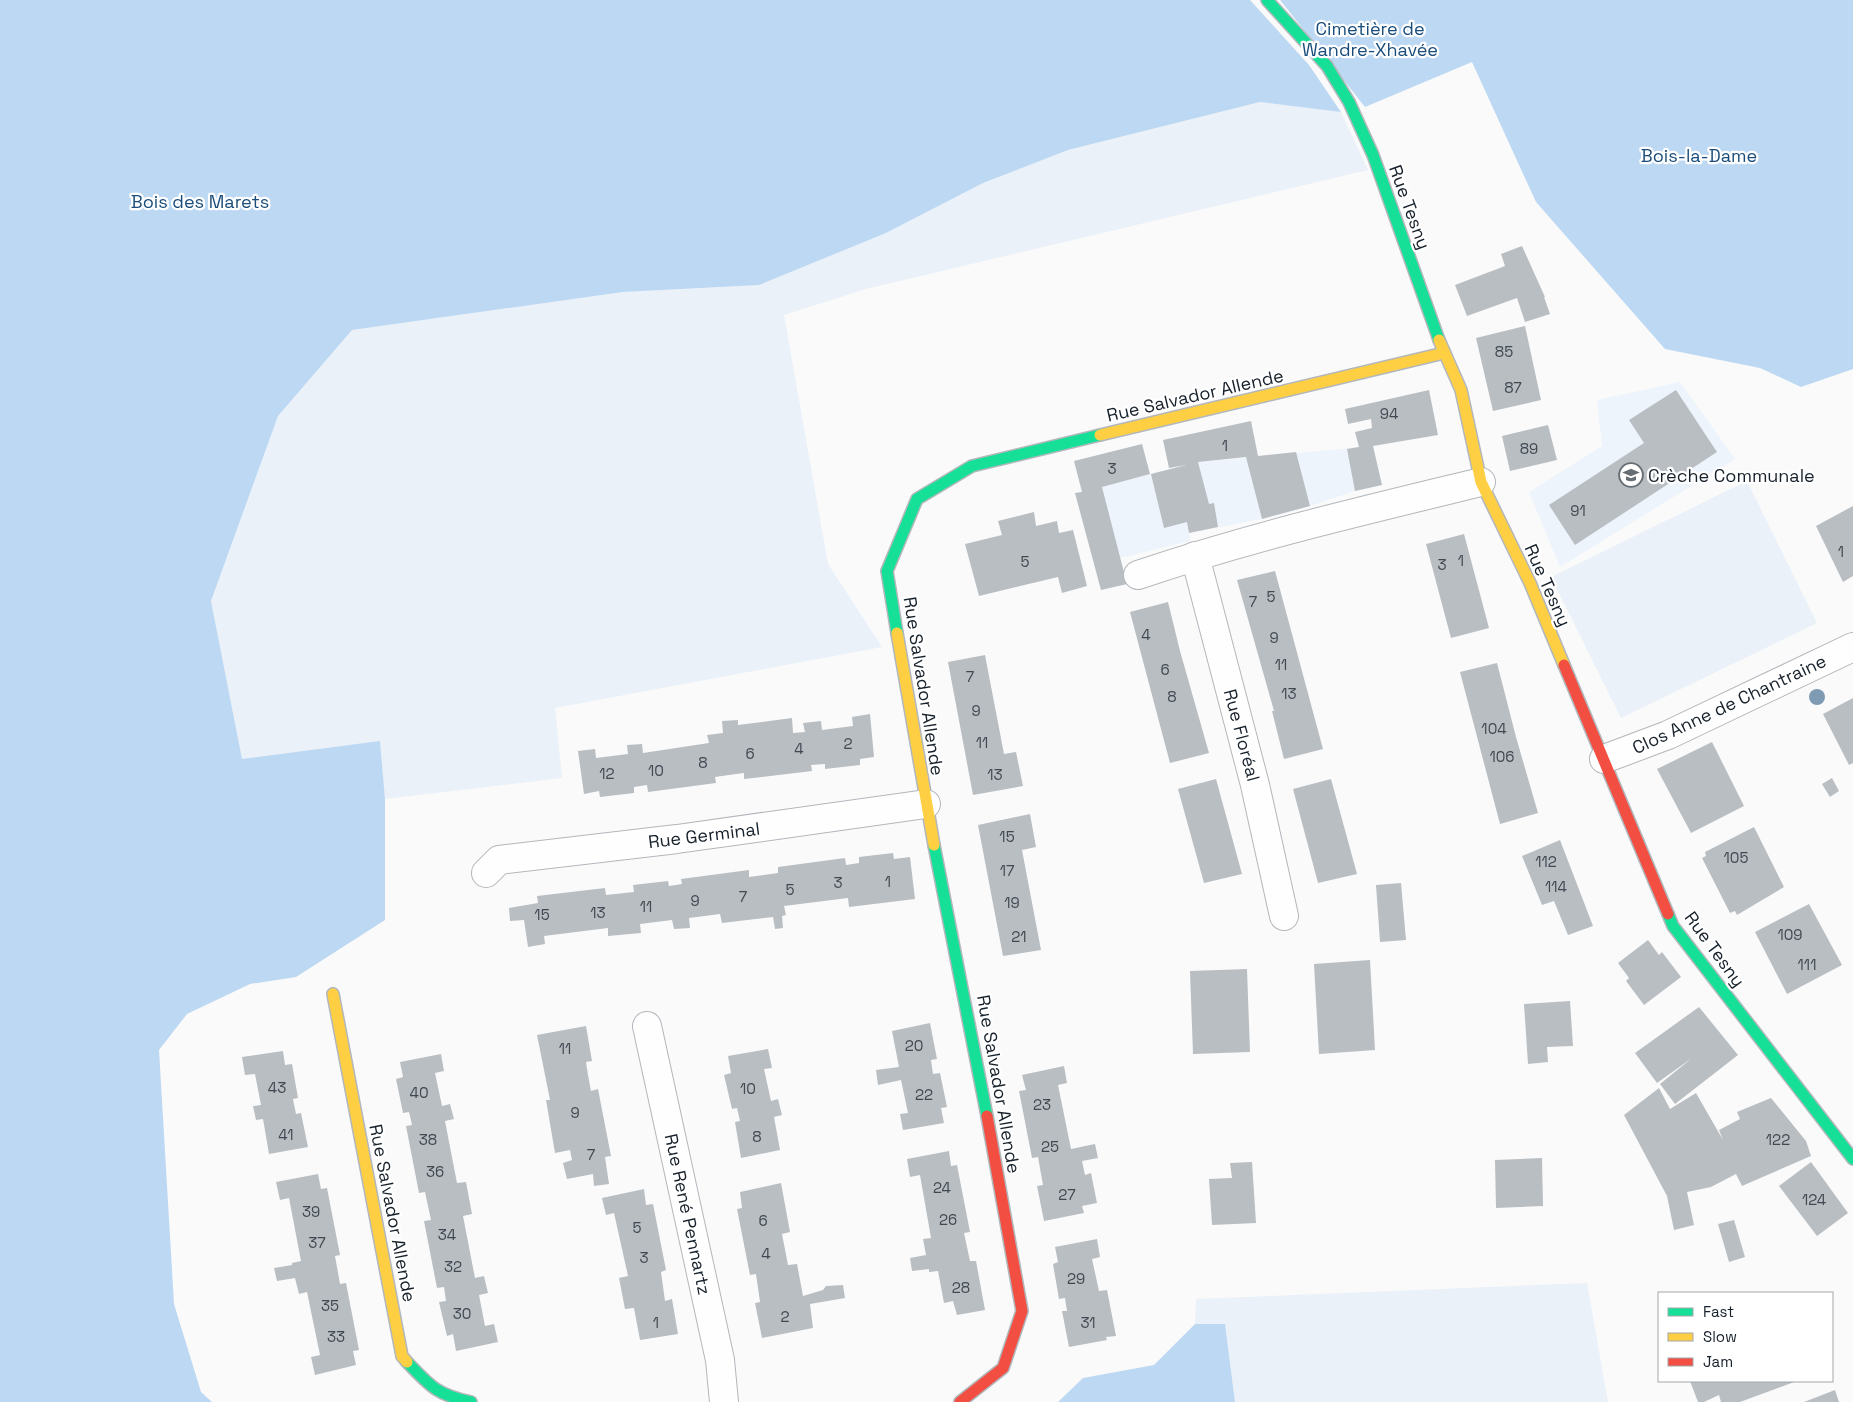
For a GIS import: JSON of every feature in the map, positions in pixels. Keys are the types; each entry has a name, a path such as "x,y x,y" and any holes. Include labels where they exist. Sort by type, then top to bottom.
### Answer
{"street":[{"name":"Rue Tesny","path":"1267,0 1327,66 1349,102 1373,155 1444,353 1461,390 1481,482 1530,583 1673,926 1853,1159"},
{"name":"Rue Salvador Allende","path":"960,1402 1003,1368 1022,1311 978,1066 926,804 887,571 916,499 972,466 1444,353"},
{"path":"1138,575 1195,556 1347,514 1481,482"},
{"name":"Rue Floréal","path":"1195,556 1255,784 1284,916"},
{"name":"Clos Anne de Chantraine","path":"1604,759 1668,735 1853,647"},
{"name":"Rue Germinal","path":"486,873 499,860 677,839 926,804"},
{"name":"Rue Salvador Allende","path":"333,994 402,1356 430,1386 452,1398 471,1402"},
{"name":"Rue René Pennartz","path":"647,1026 720,1360 724,1402"}],"shaded area":[{"path":"1260,102 1341,112 1368,170 866,289 784,315 828,564 882,647 555,708 562,778 385,799 380,742 242,760 211,601 278,416 352,330 623,292 759,285 886,233 983,183 1068,150"},
{"name":"Crèche Communale","path":"1680,382 1735,459 1560,567 1529,492 1602,446 1597,400"},
{"path":"1373,446 1382,485 1355,491 1262,519 1189,533 1190,541 1120,558 1127,584 1101,590 1075,493 1198,462"},
{"path":"1747,481 1817,623 1621,718 1551,577"},
{"path":"1587,1283 1608,1402 1235,1402 1225,1324 1195,1324 1196,1299"}],"green space":[{"name":"Bois des Marets","path":"0,0 1250,0 1309,65 1341,112 1260,102 1068,150 983,183 886,233 759,285 623,292 352,330 278,416 211,601 242,759 380,741 385,799 385,920 296,977 250,984 187,1014 159,1050 174,1304 201,1392 212,1402 0,1402"},
{"name":"Bois-la-Dame","path":"1280,0 1853,0 1853,369 1801,387 1760,368 1665,349 1536,202 1472,62 1365,107"},
{"path":"1195,1324 1225,1324 1235,1402 1058,1402 1083,1378 1154,1365"}],"building":[{"path":"1522,246 1545,297 1550,314 1525,322 1517,298 1467,316 1455,285 1505,266 1501,254"},
{"path":"1525,326 1541,400 1493,411 1476,338"},
{"path":"1429,390 1438,435 1373,446 1382,485 1355,491 1347,449 1359,447 1355,432 1372,428 1371,419 1348,424 1345,409"},
{"path":"1676,390 1717,452 1575,545 1549,505 1644,443 1629,420"},
{"path":"1251,421 1258,456 1296,452 1310,506 1262,519 1246,457 1198,462 1209,504 1214,503 1218,527 1189,533 1187,522 1164,528 1151,474 1186,465 1169,468 1163,440"},
{"path":"1548,425 1557,460 1510,471 1502,436"},
{"path":"1142,444 1150,474 1102,487 1127,584 1101,590 1075,493 1082,492 1074,461"},
{"path":"1853,506 1853,576 1843,582 1816,526"},
{"path":"1034,512 1036,526 1057,521 1059,533 1073,530 1087,586 1062,593 1058,577 979,596 965,544 1002,535 998,521"},
{"path":"1464,534 1489,628 1451,638 1426,544"},
{"path":"1275,571 1323,749 1284,759 1272,711 1274,711 1237,580"},
{"path":"1168,602 1209,753 1170,763 1130,612"},
{"path":"985,655 1004,754 1016,752 1023,786 973,795 948,662"},
{"path":"1497,663 1538,813 1500,824 1460,672"},
{"path":"1853,698 1853,763 1849,765 1823,714"},
{"path":"870,714 874,757 860,759 860,765 825,769 825,764 811,765 812,771 744,779 744,773 715,777 716,783 648,792 647,785 634,787 634,793 600,797 599,791 584,794 578,751 595,749 596,758 628,754 627,745 642,744 643,753 709,743 707,735 723,733 722,721 738,720 738,725 792,718 793,733 805,732 803,723 821,721 822,730 853,726 852,717"},
{"path":"1712,742 1744,806 1691,833 1657,769"},
{"path":"1832,778 1839,791 1830,797 1822,784"},
{"path":"1216,779 1242,874 1204,883 1178,789"},
{"path":"1331,779 1357,874 1318,883 1293,789"},
{"path":"1030,814 1036,847 1022,850 1041,950 1003,956 978,825"},
{"path":"1754,827 1784,887 1737,915 1735,911 1730,913 1702,858 1706,856 1705,852"},
{"path":"1560,840 1593,926 1568,935 1554,901 1542,905 1522,856"},
{"path":"893,853 894,859 910,857 915,899 849,907 848,898 784,906 786,915 782,916 783,928 775,929 773,917 722,923 720,914 689,918 690,928 674,929 672,920 640,924 641,933 608,936 608,928 544,936 545,944 528,947 524,920 510,921 509,908 538,903 537,896 605,888 606,895 634,892 633,885 668,881 669,886 682,884 681,879 749,870 749,877 778,873 778,867 845,858 846,865 859,863 859,857"},
{"path":"1401,883 1406,940 1380,942 1376,885"},
{"path":"1809,904 1842,965 1787,994 1755,932"},
{"path":"1648,940 1659,955 1662,952 1681,977 1644,1005 1626,981 1629,978 1618,963"},
{"path":"1370,960 1375,1050 1319,1054 1314,964"},
{"path":"1247,969 1250,1052 1193,1054 1190,971"},
{"path":"1570,1001 1573,1046 1547,1047 1548,1062 1528,1064 1524,1004"},
{"path":"1699,1007 1738,1055 1675,1104 1660,1084 1692,1058 1657,1083 1635,1053"},
{"path":"930,1023 937,1059 931,1060 933,1074 940,1073 947,1107 941,1108 944,1123 903,1130 900,1114 908,1113 901,1080 878,1085 876,1070 899,1067 892,1031"},
{"path":"586,1026 592,1061 586,1062 591,1091 598,1089 611,1156 605,1157 609,1184 594,1186 593,1174 567,1179 563,1163 572,1160 570,1150 555,1153 546,1100 550,1100 537,1035"},
{"path":"768,1049 772,1068 764,1069 771,1101 778,1099 782,1115 774,1117 780,1150 741,1158 735,1122 740,1121 737,1108 732,1109 724,1075 731,1073 728,1056"},
{"path":"283,1051 285,1065 292,1064 298,1098 293,1099 296,1114 301,1113 308,1147 269,1154 263,1119 256,1120 253,1106 261,1105 255,1074 245,1075 242,1057"},
{"path":"441,1054 444,1071 435,1073 442,1106 450,1104 454,1119 445,1121 457,1183 466,1182 472,1214 463,1216 475,1278 484,1276 488,1293 479,1295 485,1326 494,1324 498,1342 456,1351 453,1334 447,1336 439,1302 446,1301 444,1287 437,1288 424,1221 431,1220 425,1192 419,1193 406,1126 412,1125 409,1112 403,1113 396,1079 403,1077 400,1062"},
{"path":"1064,1066 1067,1083 1058,1085 1071,1149 1095,1144 1098,1158 1082,1161 1085,1175 1091,1173 1097,1203 1082,1206 1084,1213 1044,1221 1037,1186 1043,1185 1038,1157 1032,1158 1019,1091 1026,1090 1022,1075"},
{"path":"1659,1088 1670,1109 1696,1093 1723,1140 1719,1130 1740,1119 1737,1112 1771,1098 1806,1141 1811,1156 1742,1186 1736,1174 1711,1187 1687,1192 1694,1225 1674,1230 1667,1196 1624,1115"},
{"path":"949,1151 951,1166 957,1165 970,1232 964,1233 970,1261 976,1261 985,1310 957,1315 953,1301 944,1303 938,1271 929,1272 929,1269 912,1271 910,1258 926,1255 923,1239 931,1238 920,1175 910,1177 907,1159"},
{"path":"1542,1158 1543,1206 1496,1208 1495,1160"},
{"path":"1252,1162 1256,1223 1212,1225 1209,1179 1232,1178 1230,1163"},
{"path":"1811,1162 1848,1213 1817,1236 1779,1186"},
{"path":"318,1174 321,1189 327,1188 340,1255 335,1256 340,1284 346,1283 359,1350 353,1351 356,1365 315,1375 311,1357 320,1355 307,1292 299,1294 295,1278 277,1281 274,1268 292,1265 292,1263 301,1261 289,1198 280,1200 276,1182"},
{"path":"781,1183 790,1232 782,1234 788,1265 797,1264 803,1296 823,1290 826,1286 843,1285 845,1298 810,1304 813,1328 762,1338 755,1303 760,1302 756,1274 750,1275 737,1209 742,1208 740,1192"},
{"path":"644,1189 646,1205 653,1204 666,1270 661,1272 665,1301 672,1299 678,1334 640,1340 634,1308 625,1309 619,1278 628,1276 614,1213 606,1215 602,1198"},
{"path":"1734,1220 1745,1257 1729,1262 1718,1224"},
{"path":"1097,1239 1100,1257 1092,1259 1099,1291 1107,1290 1116,1336 1106,1337 1107,1340 1069,1347 1062,1311 1067,1311 1065,1298 1059,1299 1053,1264 1058,1262 1055,1247"},
{"path":"1690,1382 1794,1382 1740,1402 1721,1402 1719,1395 1704,1402 1698,1402"},
{"path":"1835,1390 1839,1402 1804,1402"}],"traffic: fast":[{"path":"1267,0 1327,66 1349,102 1373,155 1439,340"},
{"path":"897,633 887,571 917,499 972,466 1100,435"},
{"path":"934,845 987,1116"},
{"path":"1668,914 1673,926 1853,1159"},
{"path":"407,1362 442,1393 471,1402"}],"traffic: slow":[{"path":"1439,340 1461,390 1481,482 1530,583 1564,665"},
{"path":"1100,435 1444,353"},
{"path":"897,633 934,845"},
{"path":"333,994 402,1356 407,1362"}],"traffic: jam":[{"path":"1564,665 1668,914"},
{"path":"960,1402 1003,1368 1022,1311 987,1116"}],"place":[{"name":"Crèche Communale","path":"1631,475"}],"park label":[{"name":"Cimetière de Wandre-Xhavée","path":"1370,38"}]}
